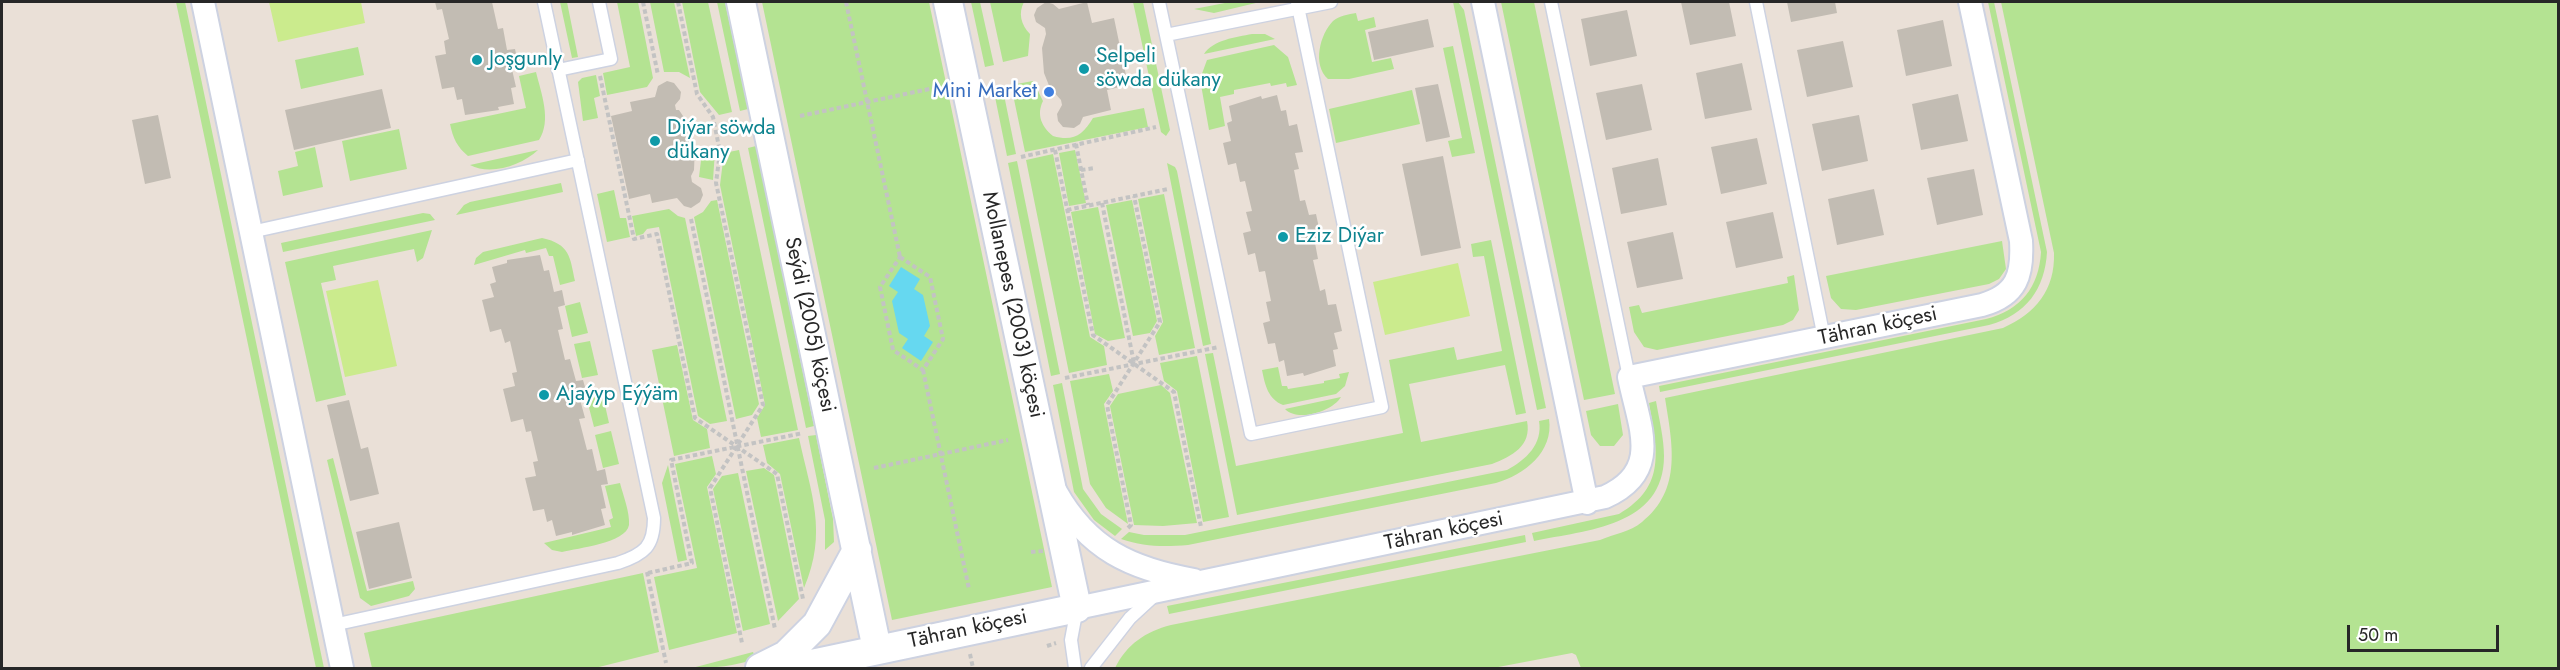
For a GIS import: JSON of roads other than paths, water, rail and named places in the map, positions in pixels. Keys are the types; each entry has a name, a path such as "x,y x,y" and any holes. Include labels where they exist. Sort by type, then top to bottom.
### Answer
{"street":[{"path":"203,2 342,669"},
{"name":"Seýdi (2005) köçesi","path":"741,2 877,654"},
{"name":"Mollanepes (2003) köçesi","path":"948,2 1077,608"},
{"path":"1483,2 1587,503"},
{"name":"Tähran köçesi","path":"793,669 877,654 1077,608 1587,503 1615,493 1626,486 1639,470 1642,443 1629,377 1982,305 2008,293 2016,282 2022,259 2021,242 1970,2"},
{"path":"1050,480 1065,508 1086,534 1117,557 1170,576 1204,582"},
{"path":"760,669 786,655 817,624 857,550"}],"lane":[{"path":"333,625 618,563 632,558 647,548 654,535 654,518 544,2"},
{"path":"558,70 611,59 599,2"},
{"path":"1159,2 1251,434 1382,407 1298,5"},
{"path":"1166,35 1298,5 1331,2"},
{"path":"1551,2 1629,377"},
{"path":"1756,2 1824,338"},
{"path":"251,232 578,160"},
{"path":"1091,669 1130,618 1160,591"},
{"path":"1075,669 1071,640 1077,608"}],"water":[{"path":"901,267 920,279 914,289 923,295 930,326 924,336 933,342 921,361 902,348 908,339 899,333 892,301 898,292 889,286"}],"place":[{"name":"Joşgunly","path":"477,60"},
{"name":"Selpeli söwda dükany","path":"1084,69"},
{"name":"Mini Market","path":"1049,92"},
{"name":"Diýar söwda dükany","path":"655,141"},
{"name":"Eziz Diýar","path":"1283,237"},
{"name":"Ajaýyp Eýýäm","path":"544,395"}]}
